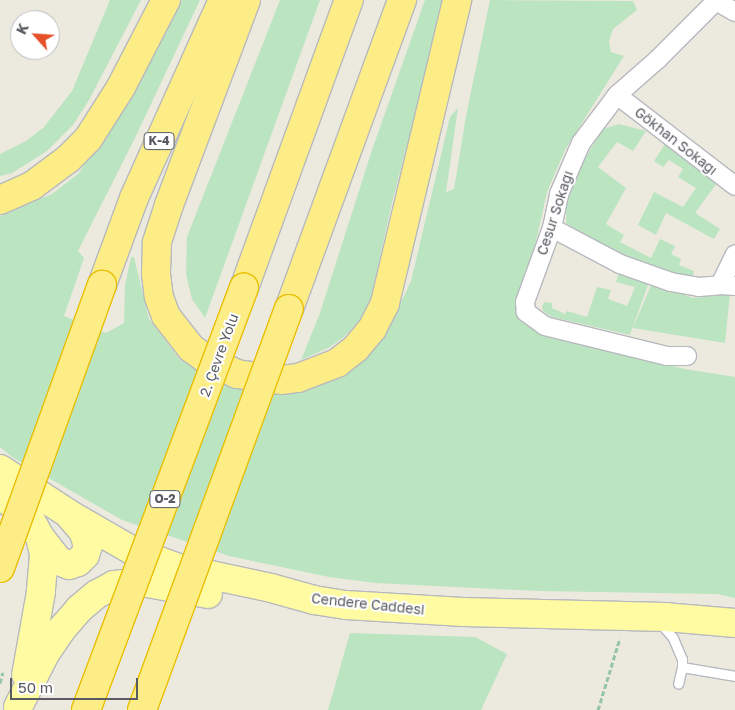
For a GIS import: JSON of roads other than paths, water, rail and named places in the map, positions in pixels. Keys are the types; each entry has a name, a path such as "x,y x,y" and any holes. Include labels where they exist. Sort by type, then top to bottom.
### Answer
{"highway":[{"path":"0,200 33,185 68,159 88,138 121,87 166,0"},
{"name":"K-4","path":"0,568 134,198 223,0"},
{"path":"246,0 169,205 157,243 156,274 159,297 166,316 191,348 206,360 237,374 280,380 298,378 337,363 356,348 372,329 385,303 456,0"},
{"name":"2. Çevre Yolu","path":"86,710 244,288 349,0"},
{"path":"142,710 402,0"}],"main road":[{"name":"Cendere Caddesi","path":"0,469 69,514 133,551 178,568 271,588 314,600 346,605 463,612 639,616 735,623"},
{"path":"0,494 30,519 40,537 59,561 69,565 78,562 85,555 87,540 78,524 69,514"},
{"path":"17,708 28,668 41,592 44,555 40,537"},
{"path":"17,708 45,654 61,630 79,609 97,594 114,585 142,582 257,601 314,600"}],"street":[{"path":"716,0 735,12"},
{"name":"Cesur Sokağı","path":"687,356 667,356 545,326 526,312 525,302 552,228 558,194 581,142 617,95 658,59 716,0"},
{"name":"Gökhan Sokağı","path":"617,95 735,186"},
{"path":"552,228 620,264 671,282 699,287 728,286 735,254"}],"lane":[{"path":"639,616 666,628 673,638 678,648 682,667 678,684"},
{"path":"682,667 735,676"}]}
